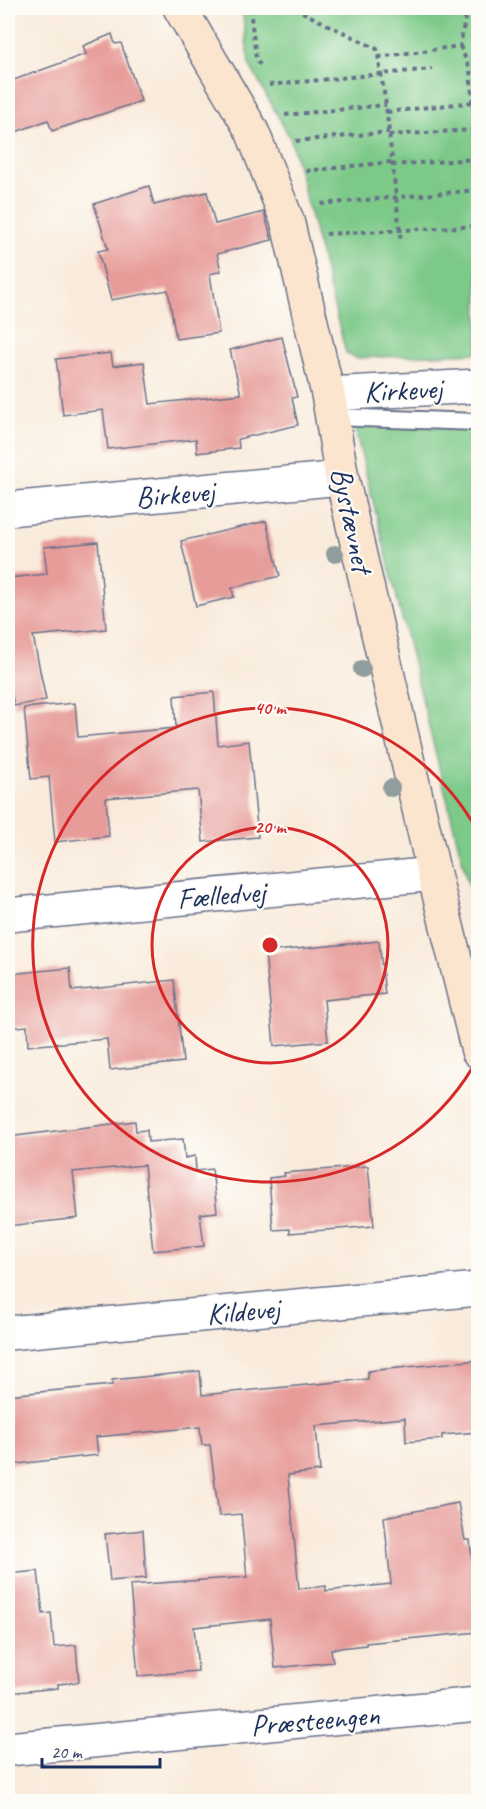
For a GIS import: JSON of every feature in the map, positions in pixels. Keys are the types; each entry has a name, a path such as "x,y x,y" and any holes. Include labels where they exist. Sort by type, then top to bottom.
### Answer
{"street":[{"name":"Bystævnet","path":"180,8 252,131 287,220 330,406 342,478 478,1052"},
{"name":"Kirkevej","path":"330,406 478,386"},
{"name":"Birkevej","path":"8,509 342,478"},
{"name":"Fælledvej","path":"8,915 434,874"},
{"name":"Kildevej","path":"8,1333 478,1289"},
{"name":"Præsteengen","path":"8,1749 478,1704"}],"lane":[{"path":"330,406 478,422"}],"path":[{"path":"294,8 377,49 387,112 401,242"},
{"path":"467,8 460,46 470,69 478,175"},
{"path":"378,57 460,46"},
{"path":"269,85 432,69"},
{"path":"387,112 473,102"},
{"path":"284,116 386,105"},
{"path":"296,141 389,133 475,130"},
{"path":"305,171 477,159"},
{"path":"316,205 478,190"},
{"path":"323,234 478,225"}],"green space":[{"path":"242,8 478,8 478,353 356,358 346,353 291,140 249,64"},
{"path":"354,425 478,428 478,924"}],"building":[{"path":"112,34 115,44 121,43 141,101 52,131 48,120 8,135 8,82 86,54 83,46"},
{"path":"149,186 154,205 207,192 215,224 264,212 272,240 217,254 221,271 210,274 219,333 176,339 168,290 111,300 98,251 108,249 94,204"},
{"path":"282,337 297,397 292,398 298,425 238,439 239,448 197,453 196,439 108,449 103,410 63,415 56,359 111,353 113,366 144,362 150,404 241,394 230,350"},
{"path":"266,521 280,576 232,588 234,597 196,606 181,541"},
{"path":"98,542 106,629 33,636 46,700 14,706 8,675 8,578 47,574 44,547"},
{"path":"214,692 218,745 249,741 258,837 203,842 198,790 106,798 109,836 55,842 49,777 31,779 24,708 75,703 78,737 176,728 174,696"},
{"path":"379,941 385,994 324,1000 328,1041 274,1046 265,952"},
{"path":"70,968 72,991 174,980 183,1062 110,1070 107,1039 28,1046 27,1026 8,1028 8,974"},
{"path":"135,1121 136,1131 147,1130 148,1142 183,1139 185,1158 195,1156 196,1171 212,1169 217,1212 200,1214 204,1246 153,1251 144,1165 73,1172 78,1218 8,1226 8,1137"},
{"path":"368,1166 374,1226 290,1233 290,1229 273,1230 269,1178 285,1176 284,1173"},
{"path":"478,1360 478,1432 442,1435 442,1439 406,1442 405,1418 316,1426 320,1471 288,1475 299,1589 326,1586 326,1591 391,1584 384,1517 458,1503 465,1540 470,1540 478,1632 366,1643 366,1645 331,1649 333,1662 275,1668 270,1619 194,1627 198,1671 138,1676 130,1585 247,1577 241,1514 219,1516 210,1445 202,1445 200,1427 96,1437 98,1455 8,1465 8,1395 112,1385 112,1380 200,1371 202,1395 368,1379 368,1371"},
{"path":"143,1530 146,1578 110,1581 105,1534"},
{"path":"38,1571 43,1614 51,1613 54,1647 76,1645 79,1682 58,1684 58,1688 8,1693 8,1574"}]}
